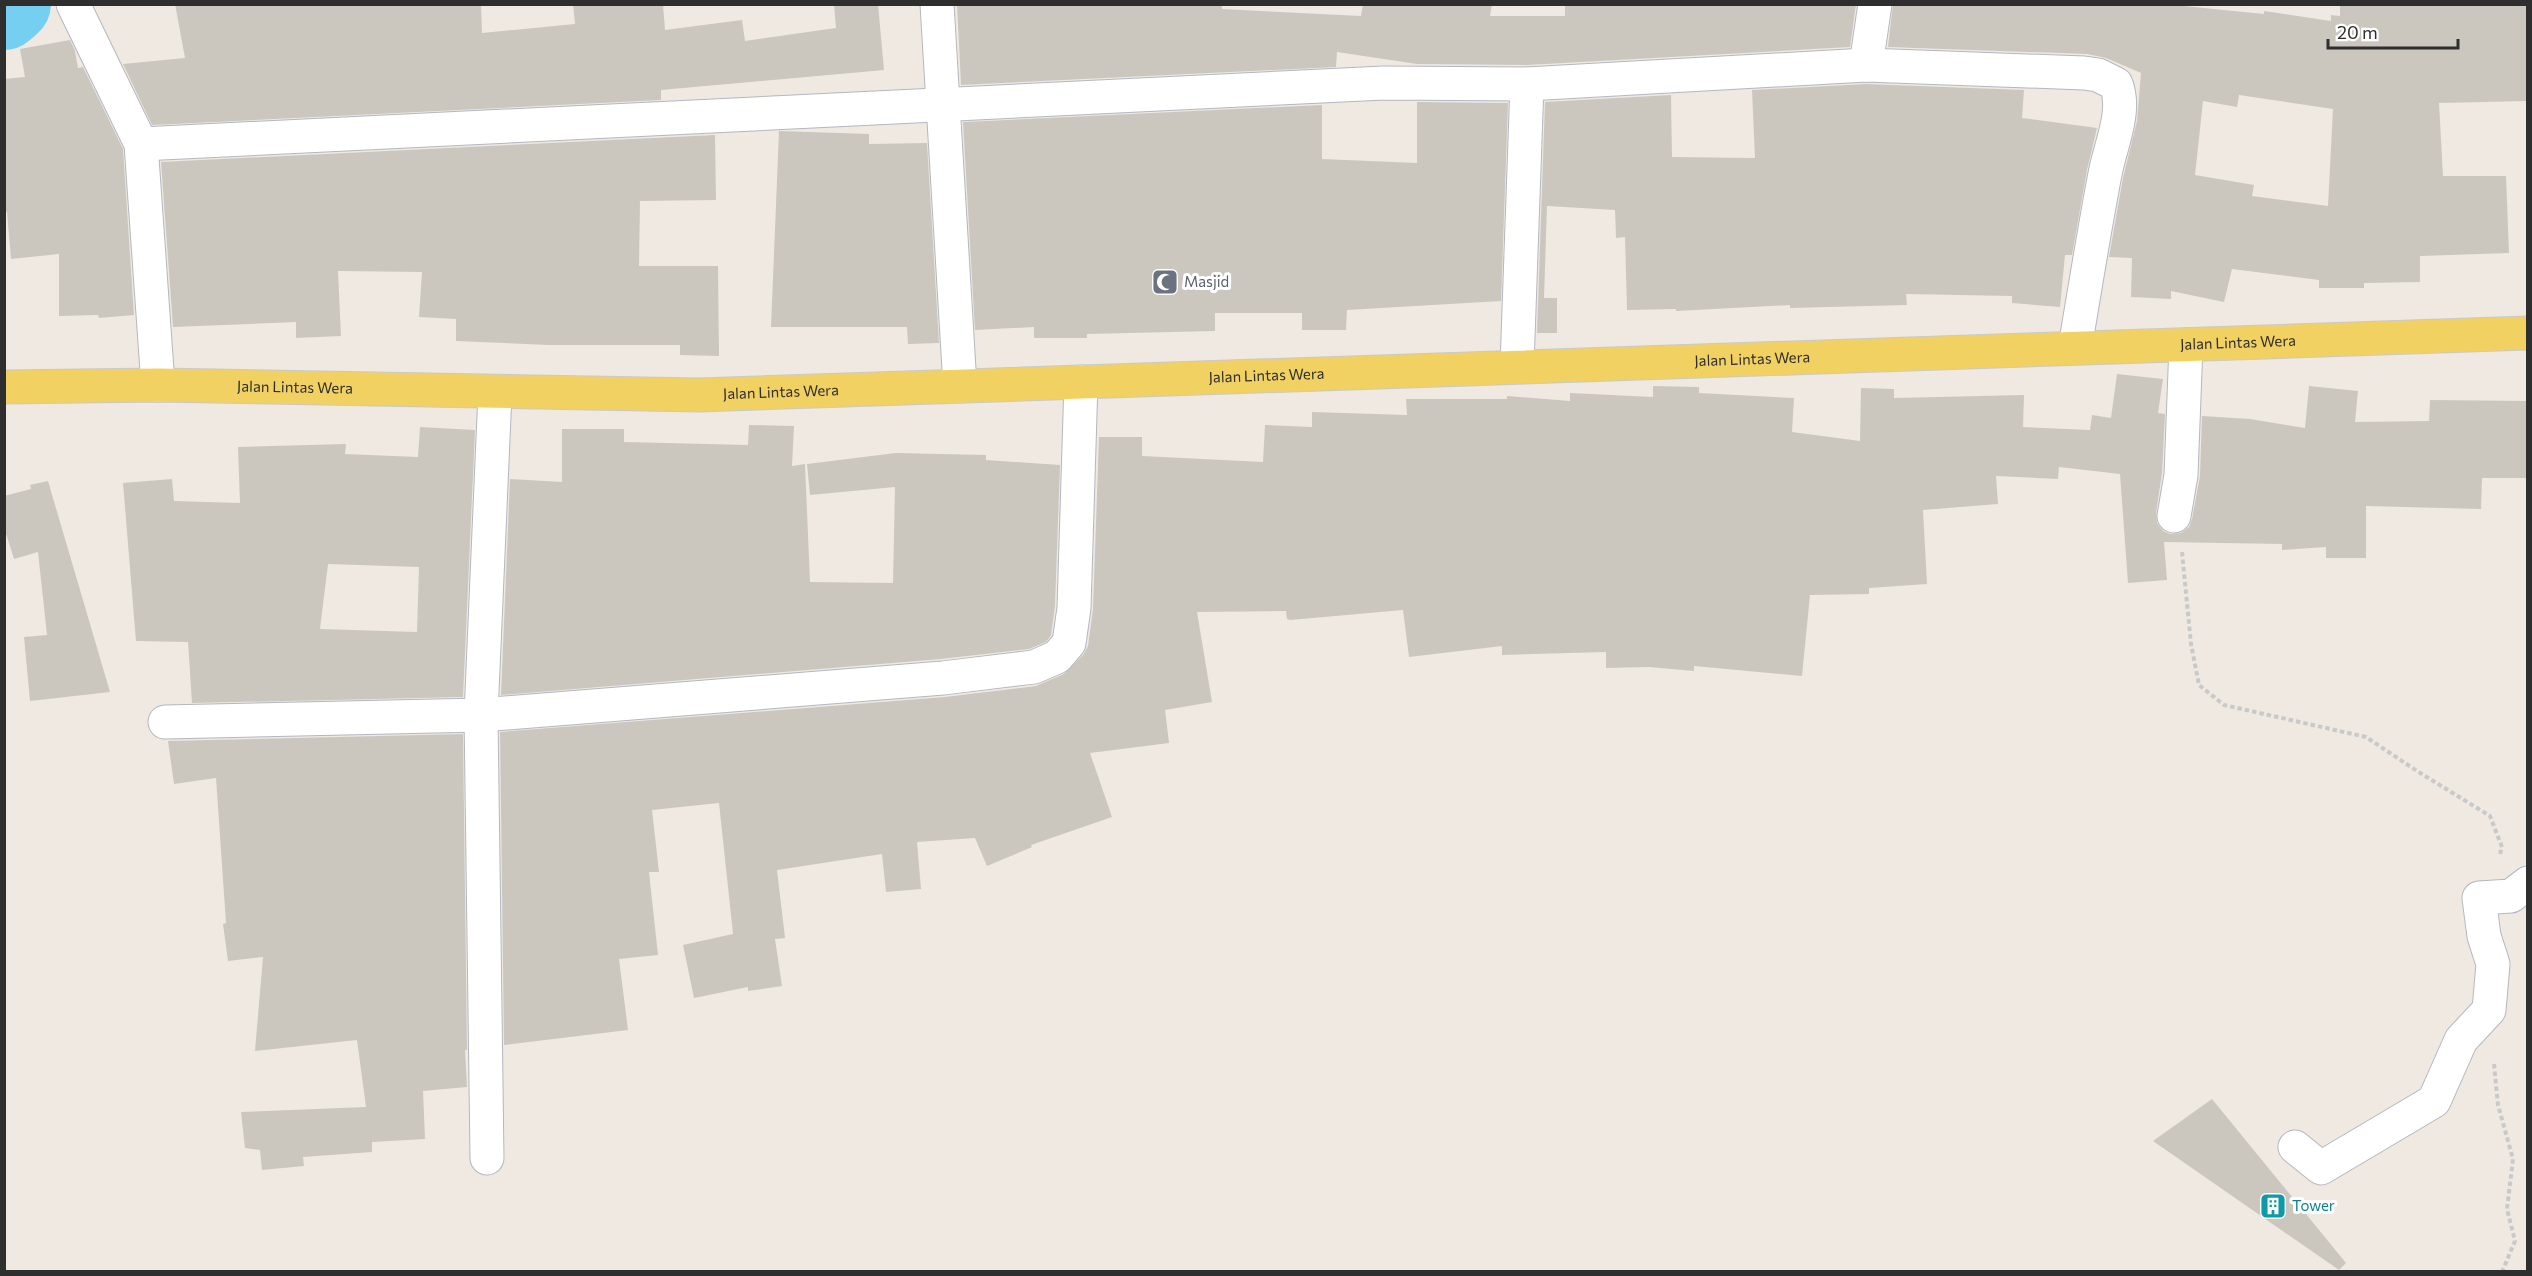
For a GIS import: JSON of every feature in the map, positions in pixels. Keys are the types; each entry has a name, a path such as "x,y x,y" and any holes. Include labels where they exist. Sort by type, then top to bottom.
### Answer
{"main road":[{"name":"Jalan Lintas Wera","path":"4,387 158,385 699,395 2528,333"}],"street":[{"path":"73,4 141,144 158,385"},
{"path":"937,4 960,386"},
{"path":"1866,65 1875,4"},
{"path":"141,144 1384,83 1527,84 1866,65 2084,73 2098,75 2116,84 2120,92 2116,132 2106,171 2075,347"},
{"path":"1517,366 1527,84"},
{"path":"2174,516 2181,475 2186,345"},
{"path":"165,722 481,715 943,678 1034,667 1057,657 1069,643 1074,608 1081,382"},
{"path":"487,1158 481,715 495,393"},
{"path":"2295,1147 2321,1168 2434,1101 2461,1040 2488,1010 2493,964 2484,936 2479,898 2511,896 2528,883"}],"path":[{"path":"2174,516 2185,565 2191,644 2199,685 2224,705 2367,737 2490,816 2502,847 2497,871 2479,898"},
{"path":"2488,1010 2498,1105 2512,1159 2507,1209 2515,1241 2502,1272"}],"building":[{"path":"175,4 481,4 482,33 575,24 573,4 663,4 665,30 742,20 745,41 836,28 834,4 878,4 884,70 661,90 661,100 152,125 123,64 185,58"},
{"path":"957,4 1222,4 1222,9 1361,16 1363,4 1492,4 1490,16 1565,16 1565,6 1856,4 1850,47 1527,65 1417,64 1337,52 1336,67 961,85"},
{"path":"1893,4 2164,4 2264,14 2264,11 2331,21 2331,15 2340,16 2340,4 2528,4 2528,101 2439,103 2443,176 2506,176 2509,253 2420,256 2420,282 2364,283 2364,288 2319,288 2319,280 2232,269 2224,302 2171,291 2171,299 2131,297 2132,258 2109,257 2123,178 2137,121 2141,73 2106,58 2087,54 1888,47","holes":["2239,95 2333,109 2328,206 2252,196 2254,185 2195,175 2203,101 2237,107"]},
{"path":"70,40 78,68 83,67 123,149 134,315 99,318 98,315 59,316 59,254 11,259 7,212 4,212 4,79 25,77 20,49"},
{"path":"1866,84 2024,90 2022,118 2097,128 2072,255 2065,255 2060,307 2012,303 2012,296 1906,294 1907,305 1790,308 1790,305 1676,311 1676,309 1627,310 1625,237 1616,238 1615,210 1547,206 1544,298 1557,298 1557,333 1537,333 1545,102 1671,95 1672,157 1755,158 1752,90"},
{"path":"1417,102 1508,103 1501,301 1347,310 1346,330 1302,330 1302,313 1215,313 1215,331 1087,334 1087,338 1034,338 1034,327 975,330 963,122 1322,105 1322,159 1417,163"},
{"path":"779,131 869,134 869,144 927,143 939,343 908,344 907,327 771,327"},
{"path":"715,135 716,200 640,201 639,266 718,266 719,356 680,355 680,345 548,345 456,341 456,319 419,317 422,272 338,271 341,336 296,338 296,322 173,327 161,162"},
{"path":"2117,374 2163,379 2158,413 2165,414 2162,473 2156,513 2157,523 2163,531 2170,534 2181,533 2189,527 2192,519 2200,476 2202,416 2250,419 2305,428 2309,386 2358,391 2355,422 2429,421 2430,400 2528,401 2528,478 2482,478 2481,509 2366,506 2366,558 2326,558 2326,547 2282,550 2282,544 2164,542 2167,580 2128,583 2120,474 2059,467 2058,479 1996,476 1998,504 1923,510 1927,584 1869,588 1869,594 1810,595 1802,676 1694,666 1694,671 1649,667 1606,668 1606,652 1502,655 1502,646 1409,657 1403,610 1290,620 1287,619 1286,611 1197,612 1212,702 1165,710 1169,743 1090,753 1112,817 1031,845 1032,847 987,866 975,838 917,842 921,889 886,892 882,854 777,870 785,938 775,939 782,986 748,991 748,987 694,998 683,945 733,934 719,803 652,810 659,872 649,872 658,955 619,959 628,1030 504,1045 500,732 945,697 1036,686 1064,674 1083,655 1088,646 1093,609 1099,437 1142,437 1142,456 1263,462 1265,425 1312,427 1312,412 1407,415 1406,399 1507,399 1507,396 1570,401 1570,393 1653,397 1653,386 1699,387 1699,393 1794,398 1792,432 1860,441 1861,388 1894,389 1894,398 2024,395 2023,427 2090,430 2092,415 2111,418"},
{"path":"749,425 794,426 792,466 805,464 810,582 893,583 895,487 810,495 807,464 896,453 986,455 986,460 1060,465 1055,606 1051,635 1046,642 1029,649 941,659 501,695 510,479 562,482 562,429 624,429 624,442 748,445"},
{"path":"420,427 475,430 463,697 192,703 188,642 136,641 123,483 172,479 174,501 240,503 238,447 346,444 345,454 418,457","holes":["328,564 419,567 417,632 320,629"]},
{"path":"48,481 110,692 30,701 24,637 47,635 38,552 14,559 4,527 4,496 31,489 30,485"},
{"path":"463,734 467,1087 423,1091 425,1139 372,1142 372,1152 303,1157 304,1166 262,1170 260,1150 245,1148 241,1112 366,1107 357,1040 255,1051 263,957 228,961 223,924 226,923 216,778 174,784 168,741"},
{"name":"Tower","path":"2212,1099 2346,1263 2339,1270 2153,1141"}],"waterway":[{"path":"4,11 12,4"}],"place":[{"name":"Masjid","path":"1165,282"},
{"name":"Tower","path":"2273,1206"}]}
